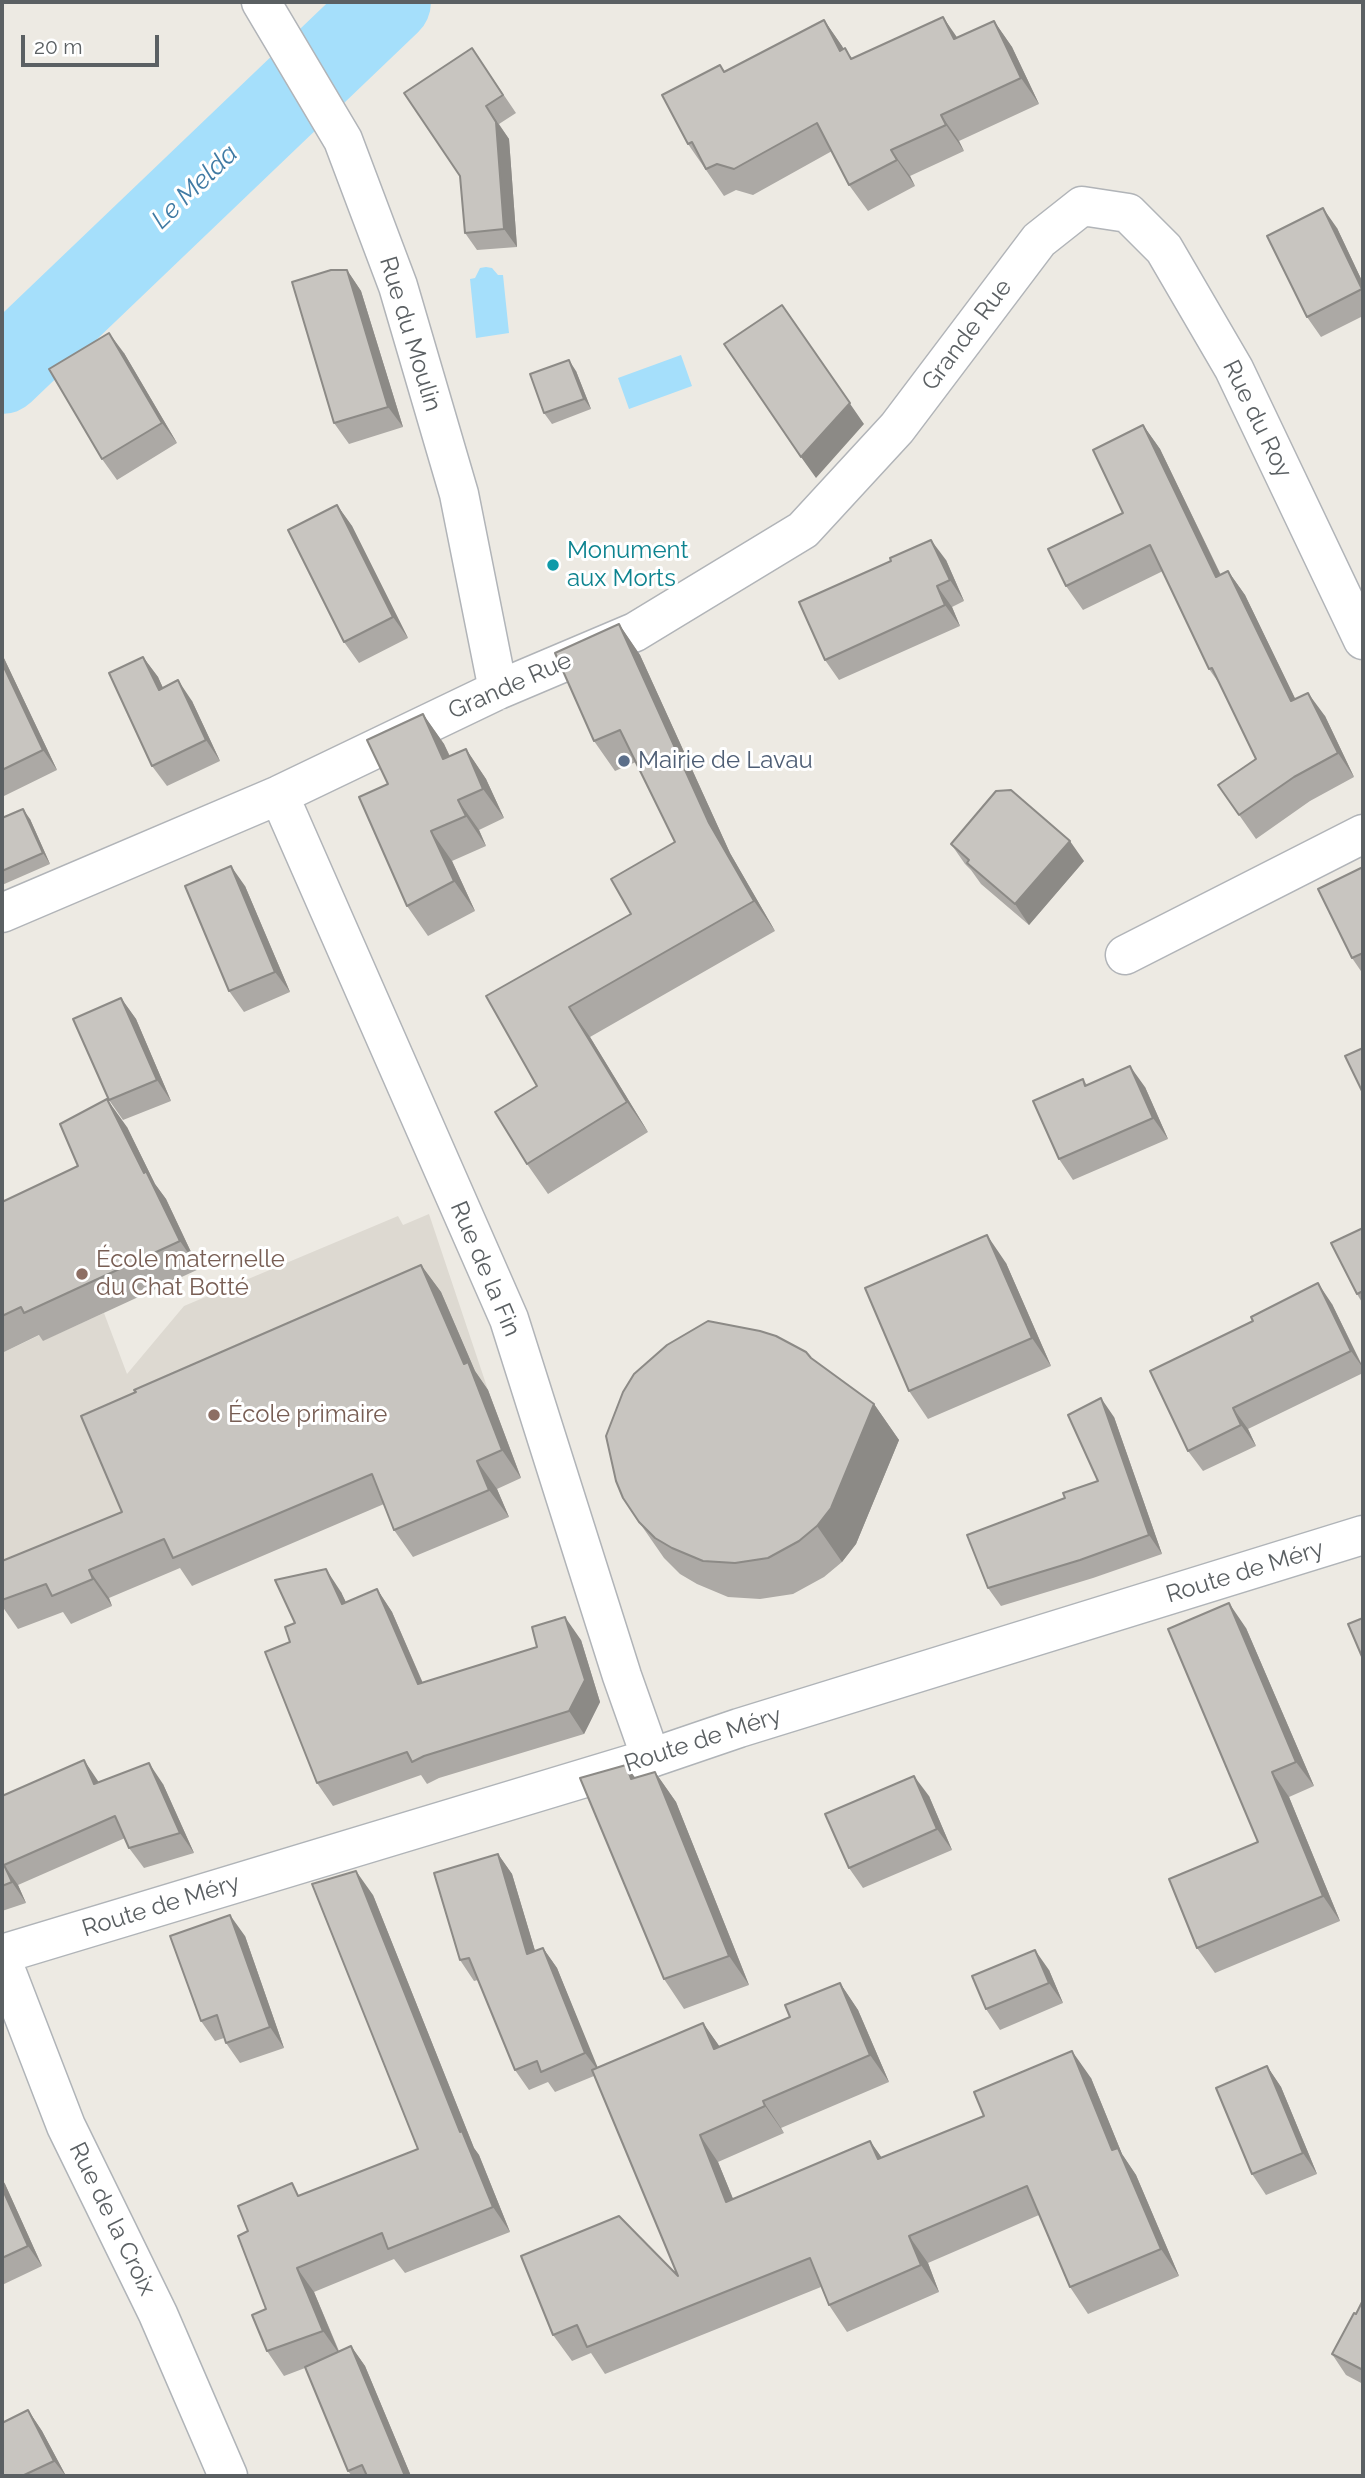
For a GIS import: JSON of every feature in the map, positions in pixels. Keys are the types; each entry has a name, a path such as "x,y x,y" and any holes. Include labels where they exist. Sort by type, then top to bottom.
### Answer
{"street":[{"name":"Rue du Moulin","path":"268,14 343,140 398,286 458,494 498,690"},
{"name":"Grande Rue","path":"2,912 279,795 498,690 635,632 803,530 897,428 1039,240 1082,206 1128,213"},
{"name":"Rue du Roy","path":"1128,213 1164,249 1234,369 1363,640"},
{"name":"Rue de la Fin","path":"279,795 509,1319 622,1676 651,1758"},
{"path":"1125,955 1363,834"},
{"name":"Route de Méry","path":"2,1954 651,1758 1363,1535"},
{"name":"Rue de la Croix","path":"2,1960 66,2126 158,2314 228,2476"}],"shaded area":[{"name":"École primaire","path":"429,1214 488,1390 2,1597 2,1353 40,1335 44,1340 104,1313 127,1374 184,1306 398,1216 403,1225"}],"water":[{"path":"480,268 492,268 498,275 503,275 509,333 476,338 470,279 475,278"},
{"path":"681,355 692,386 629,409 618,378"}],"building":[{"path":"943,17 954,39 994,21 1021,78 941,115 946,125 891,150 897,160 849,185 817,123 734,169 717,164 706,169 692,142 688,144 662,95 720,65 724,72 824,20 840,51 845,48 851,59"},
{"path":"472,48 503,95 486,106 496,122 504,229 465,233 460,176 404,93"},
{"path":"1323,208 1362,289 1307,317 1267,236"},
{"path":"331,270 347,270 388,407 334,423 292,282"},
{"path":"782,305 850,403 801,457 724,344"},
{"path":"109,333 162,423 102,459 49,369"},
{"path":"569,360 584,399 544,413 530,374"},
{"path":"1143,425 1216,577 1228,571 1291,701 1308,693 1338,753 1294,777 1239,815 1218,785 1256,759 1212,668 1209,669 1150,545 1066,586 1048,549 1123,513 1093,450"},
{"path":"337,505 393,617 344,642 288,530"},
{"path":"931,540 950,580 937,586 945,605 825,660 799,602"},
{"path":"619,624 709,823 754,901 569,1007 627,1102 527,1164 495,1112 537,1086 486,996 631,914 611,879 675,842 620,730 594,741 555,653"},
{"path":"143,657 159,690 178,680 206,740 152,766 109,673"},
{"path":"2,663 43,750 2,770"},
{"path":"423,714 443,759 466,749 483,789 458,800 466,816 431,831 454,881 407,906 359,797 388,784 367,740"},
{"path":"1011,790 1070,841 1015,904 967,863 969,860 951,844 996,791"},
{"path":"23,809 43,853 2,871 2,818"},
{"path":"231,866 275,972 229,991 185,886"},
{"path":"1363,867 1363,953 1352,958 1318,889"},
{"path":"121,998 157,1080 109,1100 73,1019"},
{"path":"1363,1048 1363,1093 1345,1056"},
{"path":"1130,1066 1153,1118 1059,1159 1033,1101 1083,1079 1085,1086"},
{"path":"107,1099 180,1241 24,1313 21,1307 2,1316 2,1202 78,1166 60,1124"},
{"path":"1363,1228 1363,1291 1357,1294 1331,1243"},
{"path":"987,1235 1032,1338 909,1391 865,1288"},
{"path":"421,1265 464,1364 468,1362 502,1450 477,1461 489,1490 394,1530 372,1474 173,1558 164,1539 89,1570 93,1579 52,1596 46,1584 2,1600 2,1561 122,1512 81,1416 136,1392 134,1390"},
{"path":"1318,1283 1351,1351 1233,1408 1241,1425 1188,1451 1150,1371 1253,1321 1251,1317"},
{"path":"708,1321 776,1336 806,1352 874,1404 831,1508 817,1526 799,1541 768,1558 735,1563 703,1561 672,1548 655,1538 639,1522 623,1498 616,1481 606,1436 623,1392 634,1374 667,1345"},
{"path":"1101,1398 1149,1535 1080,1560 988,1588 967,1535 1065,1498 1063,1493 1098,1481 1068,1415"},
{"path":"326,1569 342,1604 377,1589 418,1684 537,1647 532,1627 565,1617 585,1680 569,1711 412,1762 407,1752 317,1783 265,1652 290,1642 285,1627 295,1623 275,1580"},
{"path":"1229,1603 1296,1762 1272,1772 1323,1896 1197,1948 1169,1879 1258,1842 1168,1629"},
{"path":"1363,1618 1363,1659 1348,1624"},
{"path":"84,1760 94,1784 149,1763 180,1833 129,1848 115,1816 4,1865 12,1882 2,1886 2,1796"},
{"path":"626,1765 631,1779 655,1772 729,1956 664,1979 580,1778"},
{"path":"914,1776 937,1829 849,1868 825,1814"},
{"path":"498,1854 527,1954 543,1948 585,2053 541,2072 537,2061 515,2070 469,1958 460,1960 434,1873"},
{"path":"356,1871 460,2132 462,2131 493,2207 388,2249 382,2233 297,2268 323,2331 267,2351 252,2315 266,2309 238,2236 248,2231 238,2206 292,2183 298,2196 418,2149 312,1884"},
{"path":"230,1915 270,2027 226,2043 217,2015 201,2021 170,1936"},
{"path":"1035,1950 1049,1983 986,2009 972,1976"},
{"path":"840,1983 870,2055 763,2101 765,2106 700,2135 726,2202 870,2141 878,2159 984,2116 974,2092 1072,2051 1112,2150 1118,2148 1161,2249 1070,2287 1027,2186 909,2236 921,2265 829,2305 810,2258 587,2347 577,2325 553,2335 521,2256 619,2216 678,2276 592,2070 703,2023 714,2049 790,2017 785,2005"},
{"path":"1267,2066 1303,2153 1252,2174 1216,2088"},
{"path":"2,2188 28,2246 2,2258"},
{"path":"1363,2300 1363,2370 1332,2354"},
{"path":"351,2346 405,2476 367,2476 362,2465 348,2471 305,2367"},
{"path":"28,2410 54,2461 22,2476 2,2476 2,2423"}],"waterway":[{"name":"Le Melda","path":"2,372 389,2"}],"place":[{"name":"Monument aux Morts","path":"553,565"},
{"name":"Mairie de Lavau","path":"624,761"},
{"name":"École maternelle du Chat Botté","path":"82,1274"},
{"name":"École primaire","path":"214,1415"}]}
